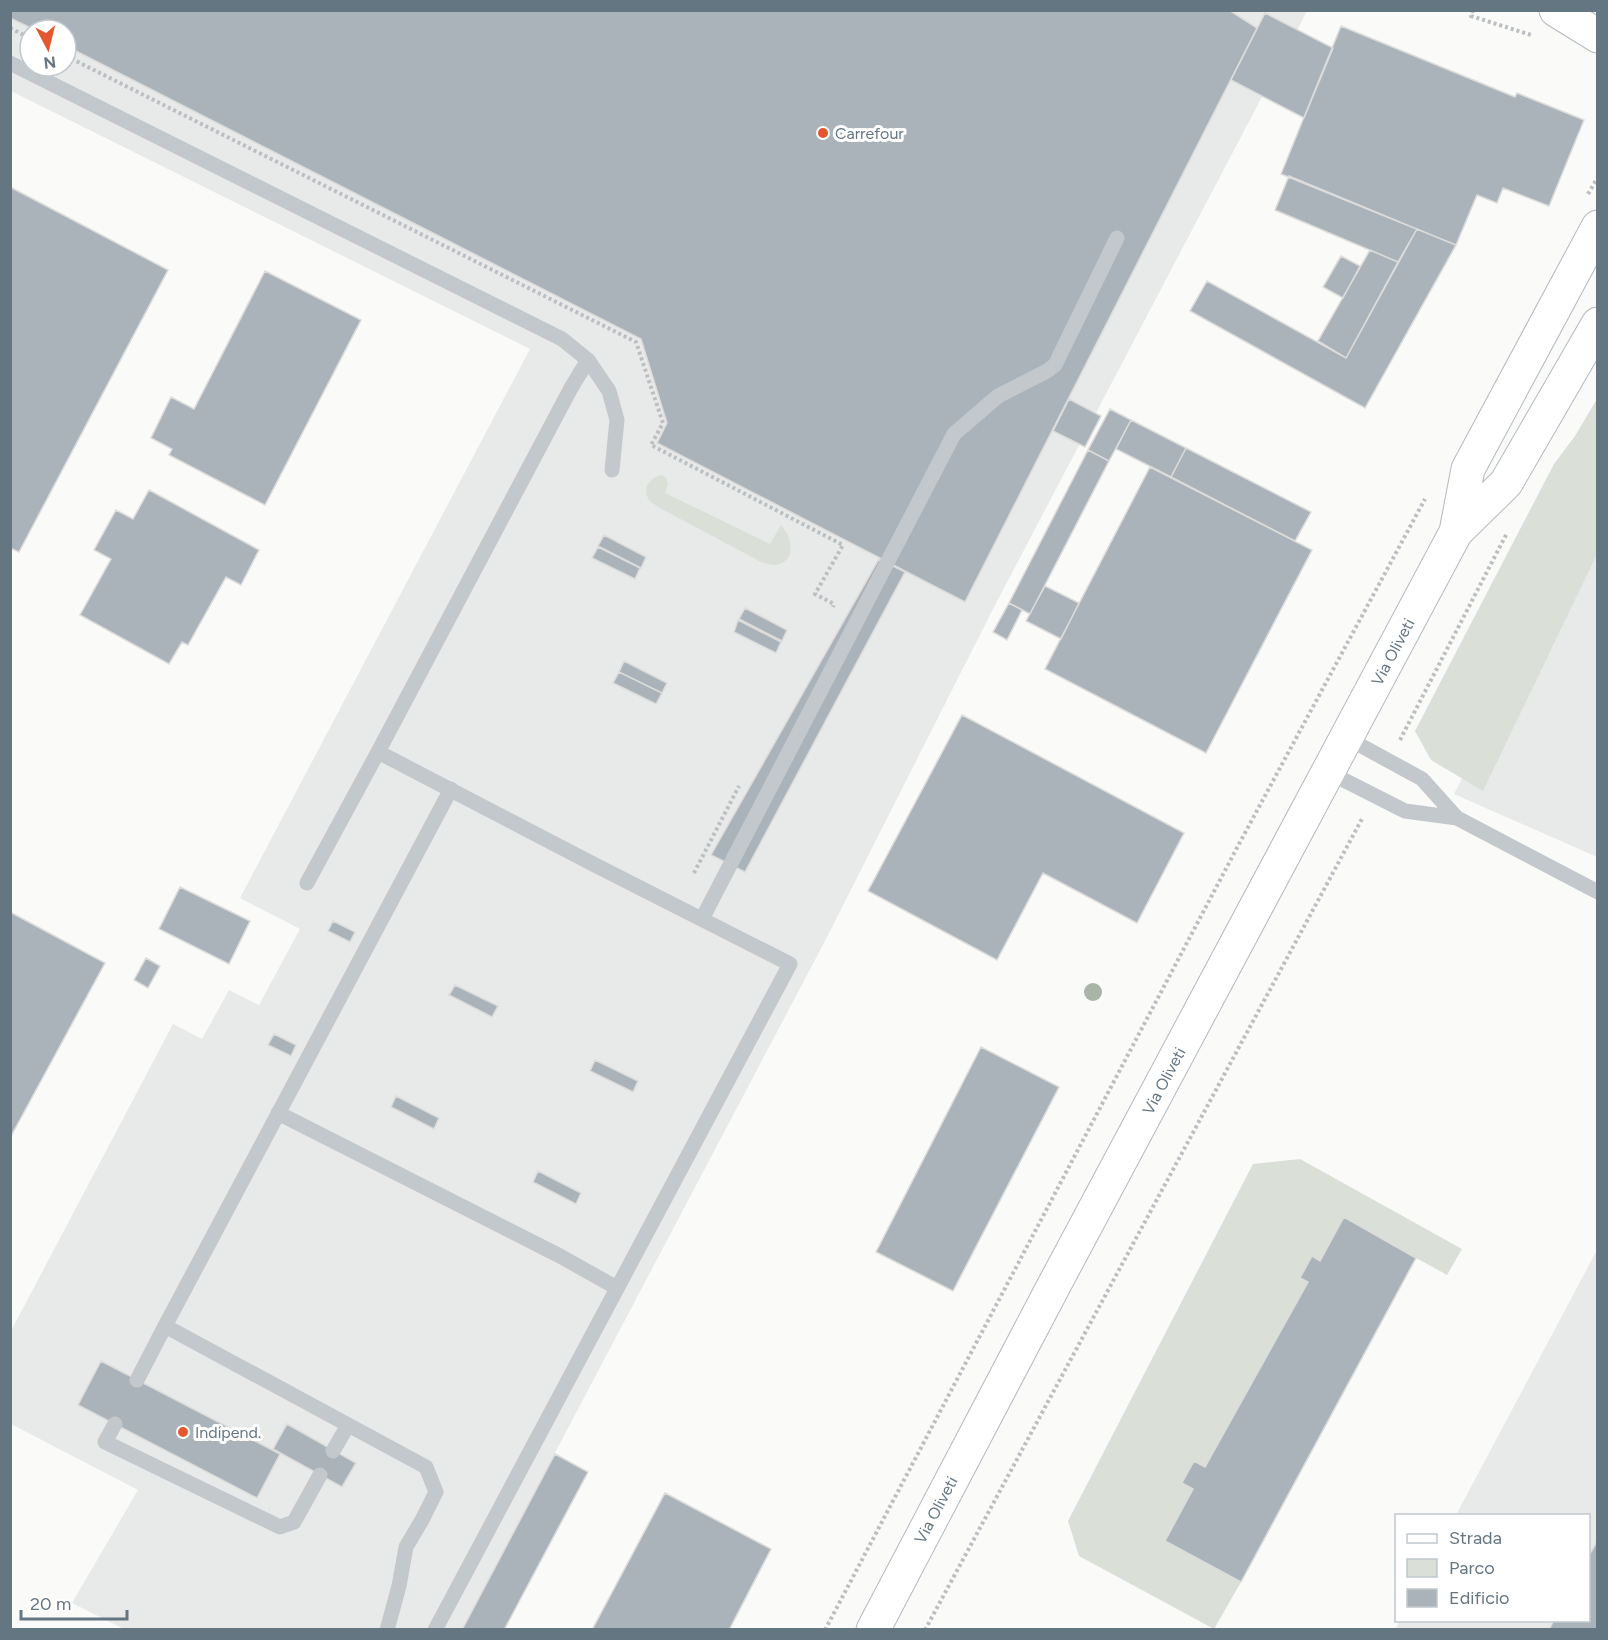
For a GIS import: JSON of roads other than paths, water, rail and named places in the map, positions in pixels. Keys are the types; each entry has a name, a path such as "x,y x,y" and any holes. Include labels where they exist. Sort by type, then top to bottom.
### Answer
{"main road":[{"path":"1556,10 1598,36"},
{"name":"Via Oliveti","path":"1456,532 1467,468 1598,227"},
{"name":"Via Oliveti","path":"873,1629 1456,532 1506,483 1598,324"}],"lane":[{"path":"10,63 562,339 588,360 609,390 616,420 612,470"},
{"path":"702,919 954,434 998,396 1055,365 1117,238"},
{"path":"307,883 588,360"},
{"path":"1347,738 1422,779 1457,818"},
{"path":"378,752 790,964 435,1629"},
{"path":"1328,772 1405,811 1457,818 1598,892"},
{"path":"137,1380 451,789"},
{"path":"278,1113 560,1256 617,1288"},
{"path":"165,1326 426,1467 436,1492 406,1547 399,1586 387,1629"},
{"path":"115,1424 105,1442 280,1527 294,1522 320,1475"},
{"path":"333,1451 348,1425"}],"place":[{"name":"Carrefour","path":"823,133"},
{"name":"Indipend.","path":"183,1432"}]}
